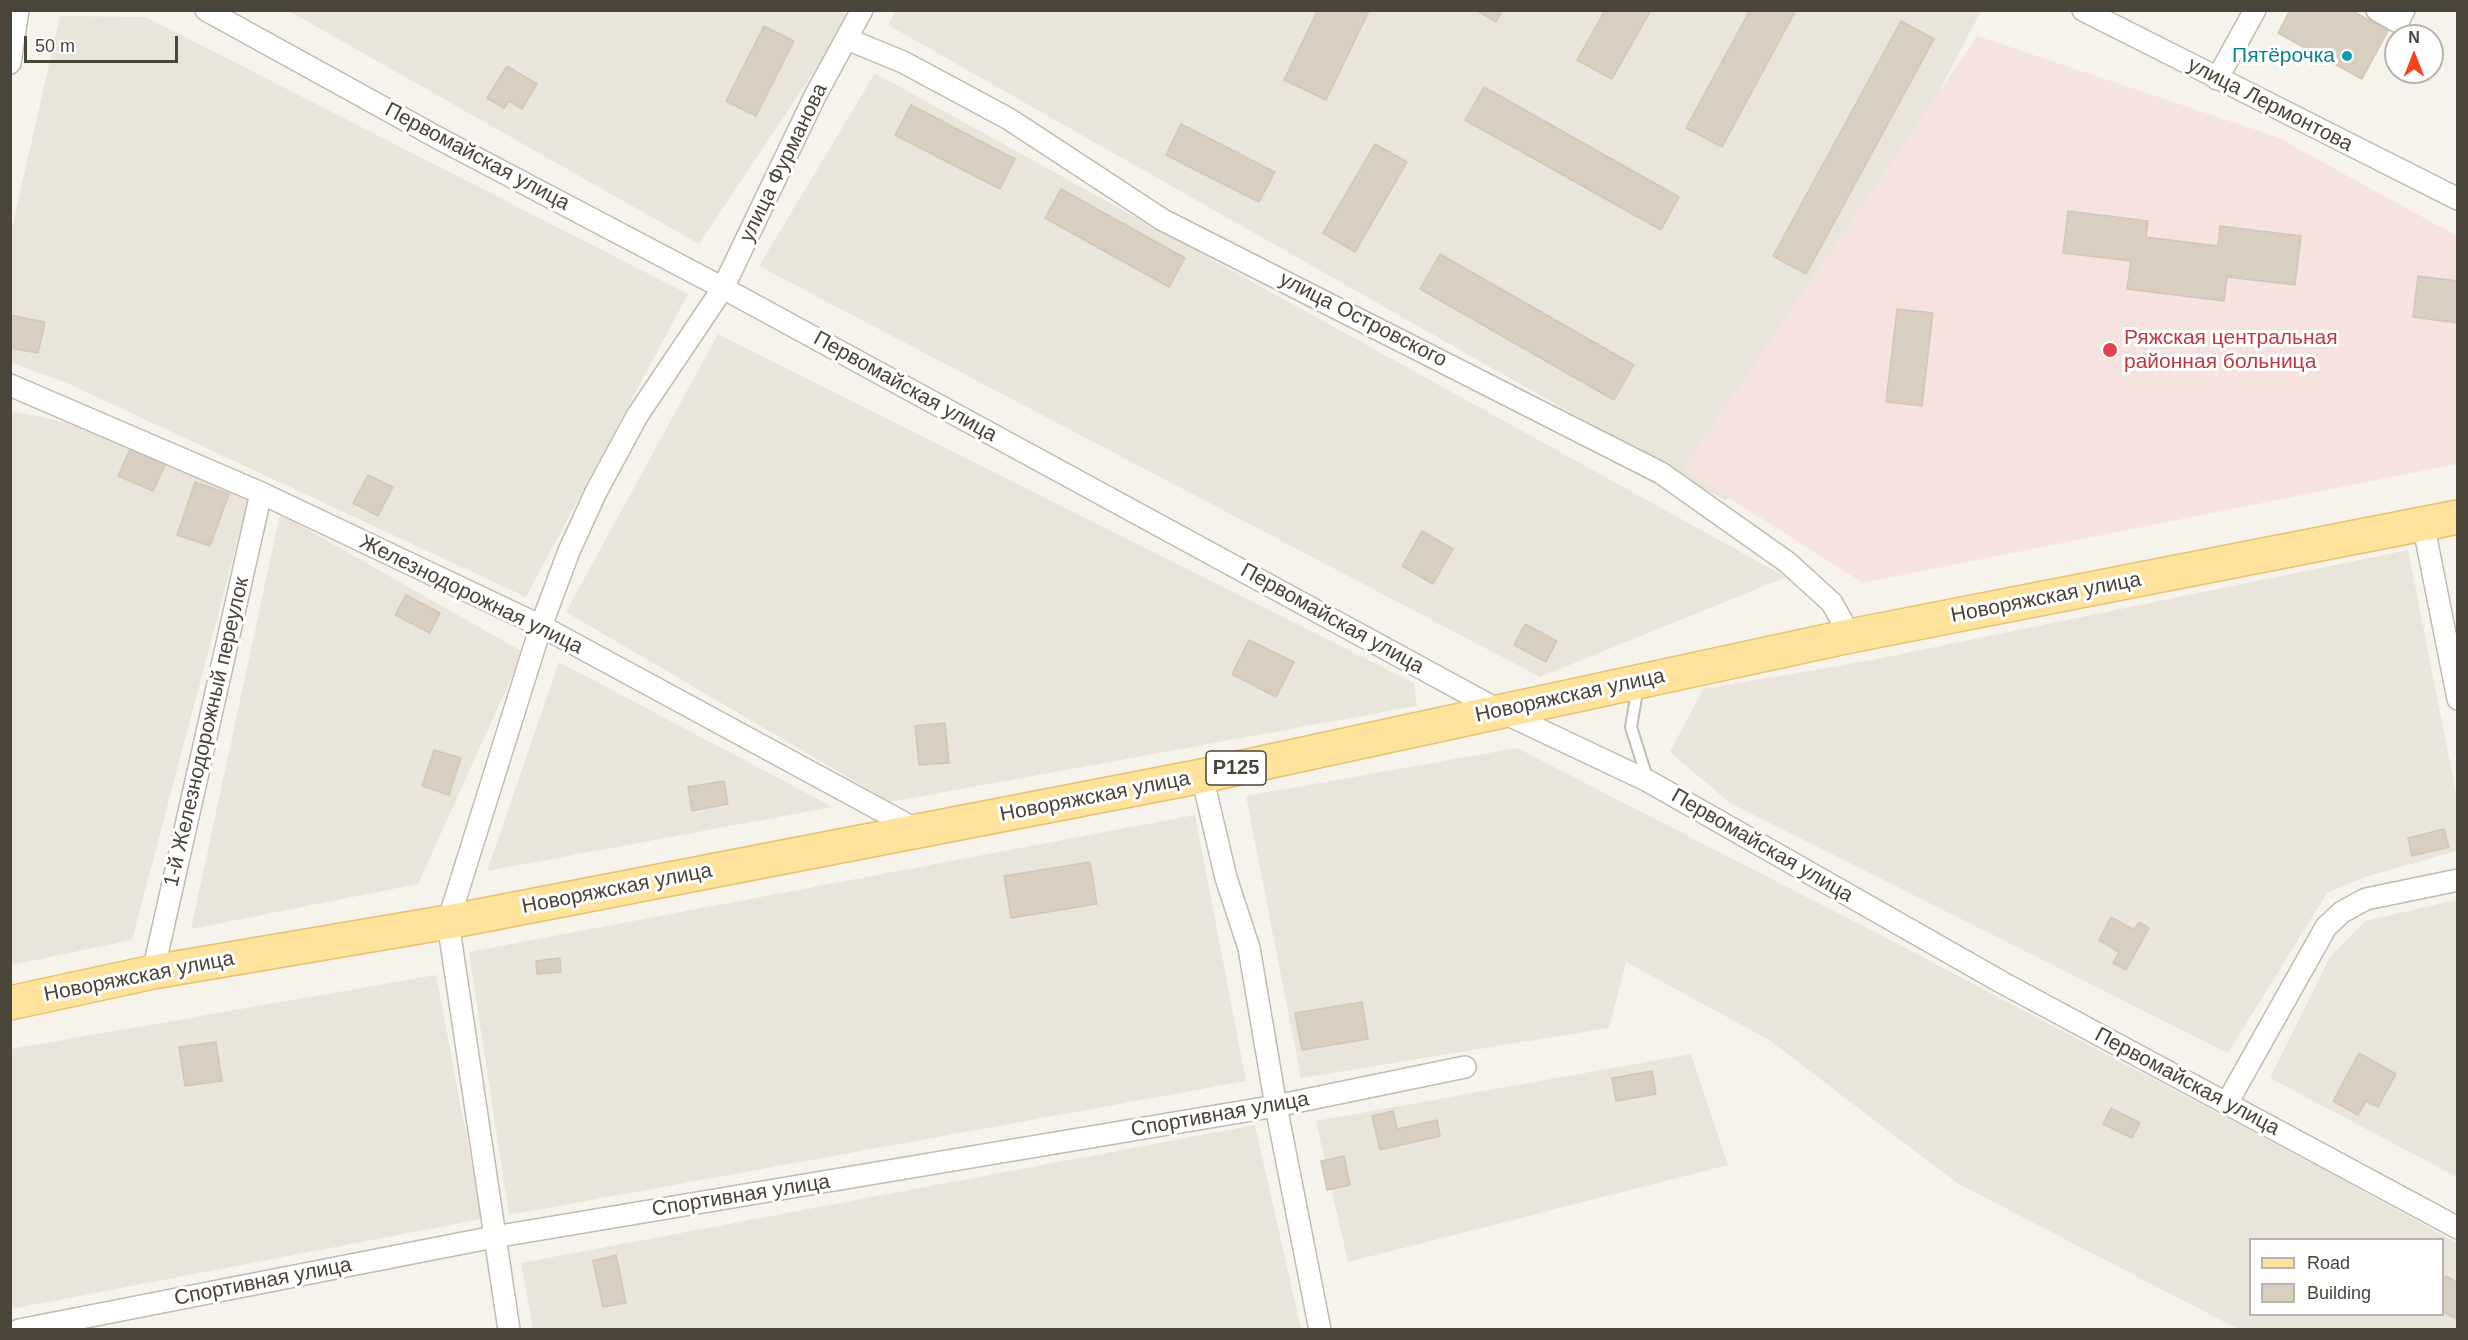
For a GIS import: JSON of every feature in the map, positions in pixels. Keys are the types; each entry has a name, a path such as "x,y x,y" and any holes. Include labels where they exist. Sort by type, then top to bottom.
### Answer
{"main road":[{"name":"Новоряжская улица","path":"10,1003 153,972 448,922 1202,776 1850,636 2457,517"}],"street":[{"path":"10,63 18,10"},
{"name":"Первомайская улица","path":"206,10 440,139 723,288 1500,711 1648,781 2003,983 2457,1228"},
{"path":"847,39 862,10"},
{"name":"улица Лермонтова","path":"2083,10 2457,199"},
{"path":"2217,79 2254,10"},
{"path":"2377,10 2398,22 2404,10"},
{"name":"улица Фурманова","path":"448,922 541,626 569,551 596,492 632,426 723,288 815,96 847,39"},
{"name":"улица Островского","path":"847,39 903,62 1009,119 1163,220 1661,473 1787,562 1833,603 1850,636"},
{"name":"Железнодорожная улица","path":"10,385 261,493 541,626 919,831"},
{"name":"1-й Железнодорожный переулок","path":"153,972 261,493"},
{"path":"2423,523 2457,699"},
{"path":"1202,776 1226,878 1249,948 1276,1106 1320,1329"},
{"path":"2227,1103 2326,927 2342,912 2366,899 2457,880"},
{"path":"448,922 509,1329"},
{"name":"Спортивная улица","path":"19,1329 494,1237 1276,1106 1465,1067"}],"lane":[{"path":"1639,682 1631,727 1648,781"}],"shaded area":[{"path":"834,10 851,16 699,244 289,11"},
{"path":"896,10 1981,11 1726,501 888,25"},
{"path":"60,16 146,17 688,294 526,597 69,384 11,362 11,232"},
{"name":"Ряжская центральная районная больница","path":"1977,36 2275,136 2457,236 2457,464 1863,583 1683,469"},
{"path":"875,73 1786,577 1540,677 759,266"},
{"path":"718,334 1414,683 1417,706 890,802 566,612"},
{"path":"11,411 114,432 248,501 132,940 11,965"},
{"path":"280,514 523,652 418,884 191,929"},
{"path":"2408,550 2457,798 2457,851 2368,876 2327,893 2228,1053 1730,803 1670,752 1703,689 1872,660"},
{"path":"559,662 833,807 487,871"},
{"path":"1517,748 1898,944 2323,1169 2457,1243 2457,1329 2238,1329 1957,1183 1769,1040 1626,962 1609,1028 1301,1078 1246,796"},
{"path":"1195,815 1246,1081 509,1215 469,952"},
{"path":"2457,900 2457,1177 2270,1078 2330,957 2365,921"},
{"path":"436,975 482,1219 11,1309 11,1049"},
{"path":"1691,1054 1728,1165 1348,1262 1316,1121"},
{"path":"1255,1125 1301,1329 533,1329 521,1263"}],"building":[{"path":"1318,10 1369,11 1326,100 1284,80"},
{"path":"1476,10 1502,10 1496,22"},
{"path":"1605,10 1651,10 1612,79 1577,60"},
{"path":"1750,10 1796,10 1722,147 1686,128"},
{"name":"Пятёрочка","path":"2290,10 2351,10 2384,29 2384,38 2362,79 2278,33"},
{"path":"1901,21 1934,39 1806,274 1773,256"},
{"path":"764,26 794,41 756,116 726,101"},
{"path":"507,66 537,84 522,109 509,101 504,108 487,98"},
{"path":"1484,87 1679,197 1661,230 1465,120"},
{"path":"911,105 1015,159 1000,189 895,135"},
{"path":"1181,124 1275,172 1259,202 1166,155"},
{"path":"1375,144 1407,162 1355,252 1323,233"},
{"path":"1061,189 1185,258 1169,287 1045,218"},
{"path":"2068,211 2148,221 2146,237 2218,246 2220,226 2301,236 2295,285 2227,277 2224,301 2127,289 2131,261 2063,253"},
{"path":"1440,254 1634,365 1614,400 1420,289"},
{"path":"2418,276 2458,281 2458,323 2413,317"},
{"path":"1897,309 1933,313 1922,406 1886,402"},
{"path":"10,315 45,322 38,353 10,348"},
{"path":"131,447 166,463 153,491 118,476"},
{"path":"368,475 393,487 378,516 353,503"},
{"path":"195,482 229,494 210,546 177,535"},
{"path":"1422,531 1453,549 1433,584 1402,566"},
{"path":"406,595 440,613 430,633 395,615"},
{"path":"1525,624 1557,641 1546,662 1514,645"},
{"path":"1249,640 1294,662 1276,697 1232,674"},
{"path":"945,723 949,763 919,765 915,726"},
{"path":"434,750 461,758 449,795 422,786"},
{"path":"724,781 728,804 692,811 688,787"},
{"path":"2444,829 2449,847 2412,856 2408,838"},
{"path":"1090,862 1097,904 1011,918 1004,876"},
{"path":"2111,917 2134,930 2139,922 2149,928 2126,970 2113,963 2119,952 2099,940"},
{"path":"560,958 561,972 537,974 536,961"},
{"path":"1362,1002 1368,1039 1302,1050 1295,1013"},
{"path":"216,1042 222,1081 185,1086 179,1047"},
{"path":"2359,1053 2396,1074 2378,1107 2366,1101 2358,1115 2333,1101"},
{"path":"1652,1071 1656,1094 1616,1101 1612,1078"},
{"path":"2111,1108 2140,1123 2132,1138 2103,1124"},
{"path":"1393,1111 1397,1129 1437,1120 1440,1136 1380,1150 1372,1116"},
{"path":"1344,1156 1350,1185 1327,1190 1321,1161"},
{"path":"616,1255 626,1303 603,1307 593,1261"},
{"path":"2446,1276 2458,1283 2458,1320 2444,1312 2444,1279"}],"place":[{"name":"Пятёрочка","path":"2347,56"},
{"name":"Ряжская центральная районная больница","path":"2110,350"}]}
